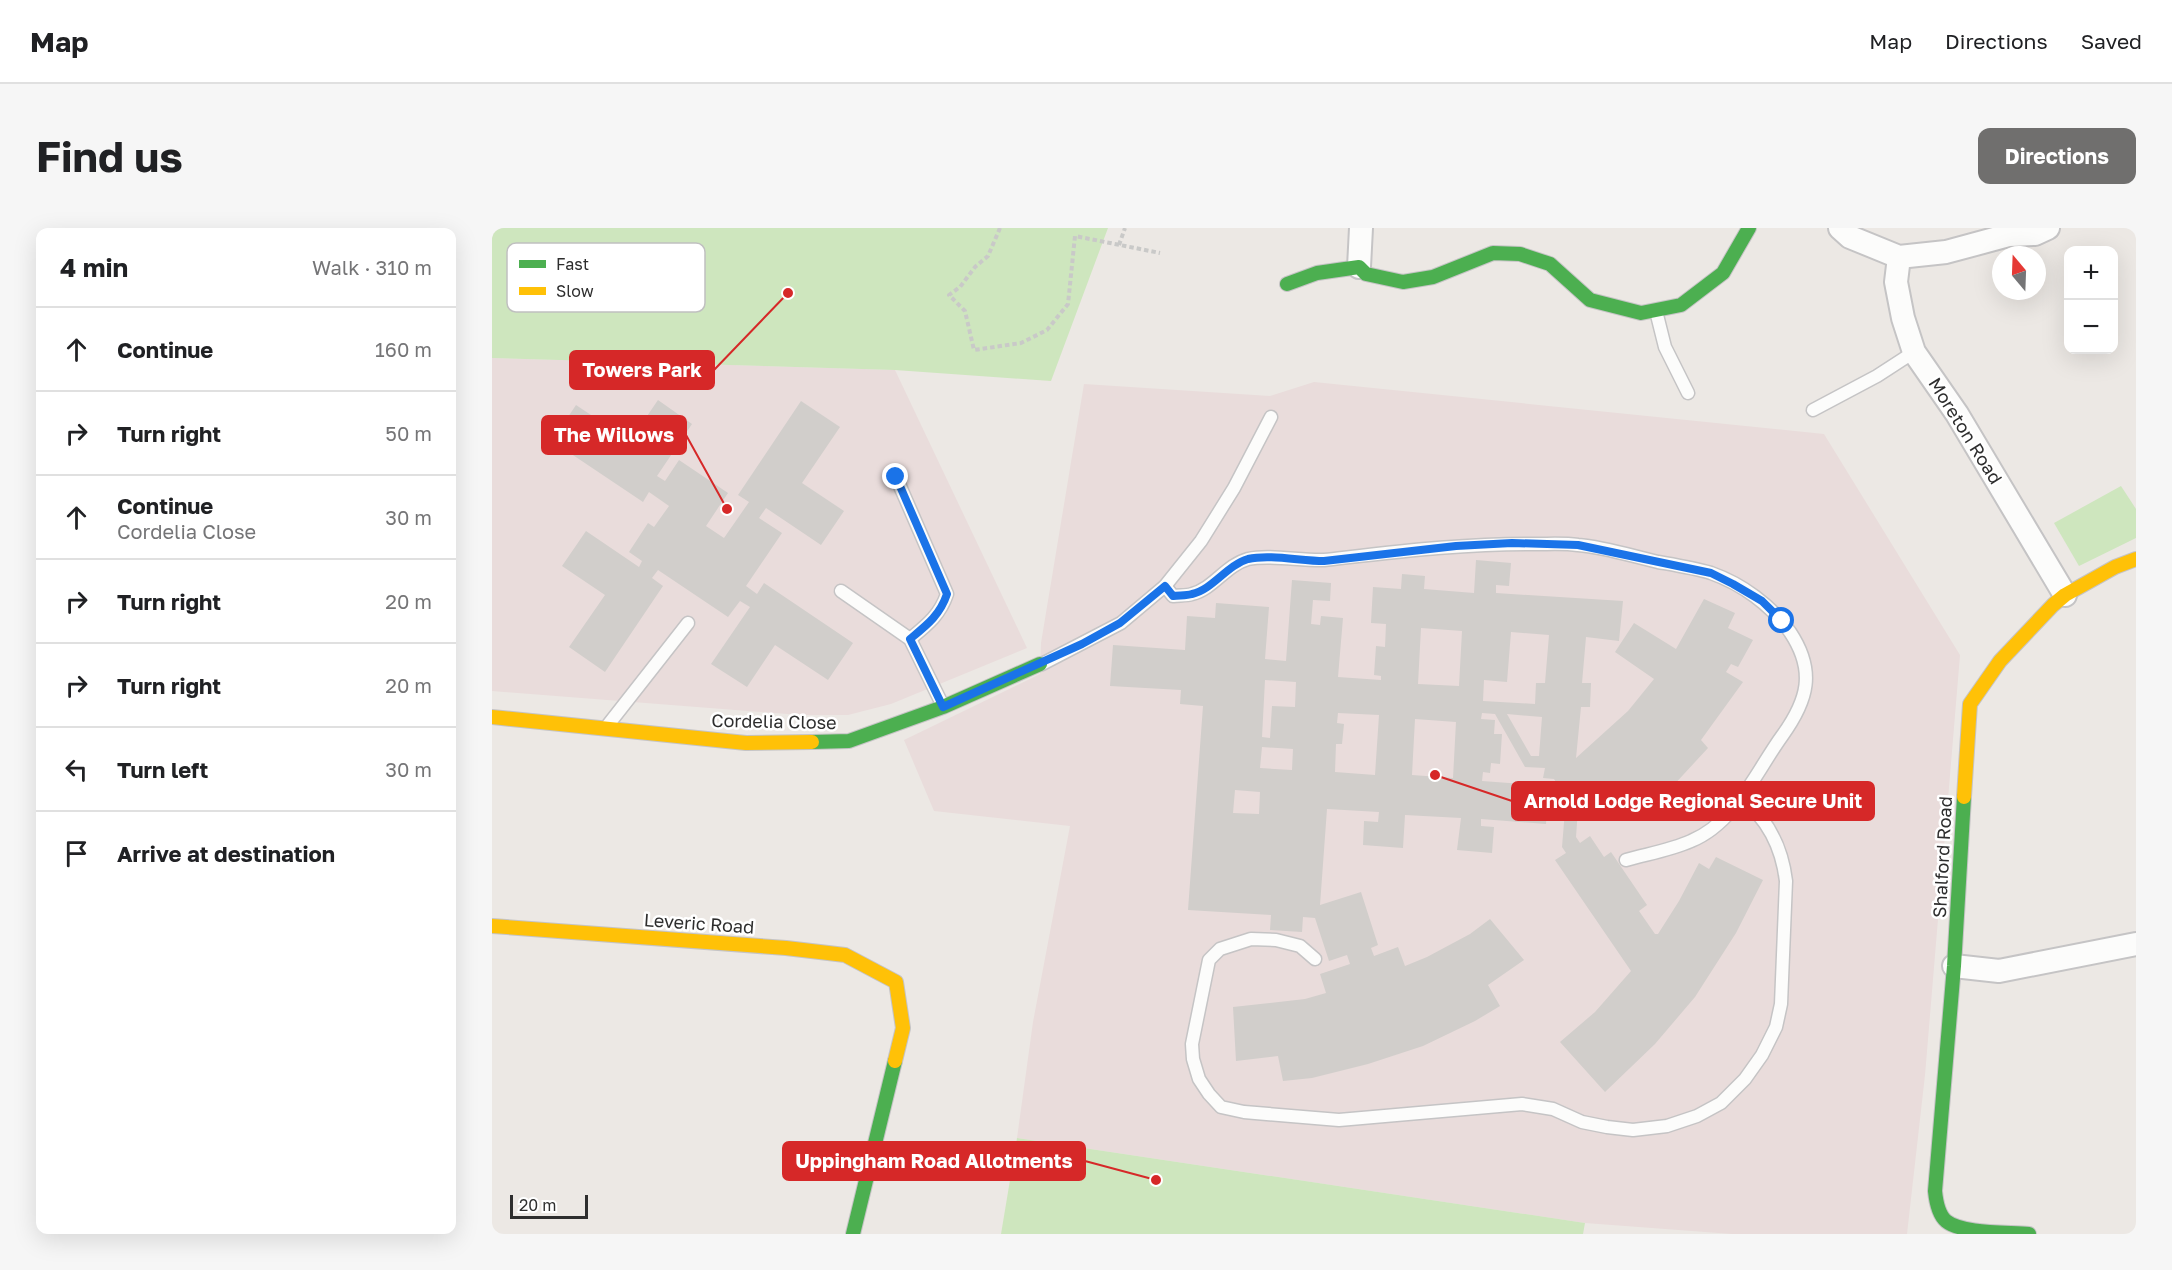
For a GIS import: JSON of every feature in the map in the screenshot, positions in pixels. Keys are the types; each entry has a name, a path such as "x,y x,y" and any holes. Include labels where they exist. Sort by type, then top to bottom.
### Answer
{"street":[{"path":"1360,228 1359,267 1365,274 1403,282 1433,277 1493,253 1520,254 1550,264 1590,300 1641,313 1681,305 1723,273 1749,228"},
{"path":"1840,228 1850,237 1899,257 1946,252 2008,235 2035,234 2048,228"},
{"name":"Moreton Road","path":"1899,257 1896,282 1903,318 1914,352 1957,414 2065,595"},
{"path":"1287,285 1317,273 1359,267"},
{"name":"Shalford Road","path":"2029,1234 1957,1228 1944,1220 1937,1206 1935,1191 1954,966 1970,704 2000,661 2065,595 2136,558"},
{"name":"Cordelia Close","path":"492,717 746,743 849,741 943,707 1041,664"},
{"name":"Leveric Road","path":"492,926 786,948 845,955 896,982 903,1028 853,1234"},
{"path":"1954,966 1999,971 2136,944"}],"lane":[{"path":"1655,310 1665,347 1688,393"},
{"path":"1813,410 1877,376 1914,352"},
{"path":"1041,664 1120,623 1165,586 1201,541 1234,488 1271,417"},
{"path":"896,477 947,594 934,619 910,639"},
{"path":"1165,586 1173,596 1194,594 1228,569 1248,560 1266,558 1324,561 1456,546 1512,543 1578,545 1711,573 1762,601 1782,621 1797,643 1805,665 1806,686 1802,704 1741,798 1711,830 1692,841 1626,860"},
{"path":"841,591 910,639 943,707"},
{"path":"605,729 688,623"},
{"path":"1315,959 1300,946 1276,939 1251,939 1220,949 1209,960 1192,1044 1193,1059 1199,1078 1221,1107 1244,1112 1339,1120 1522,1104 1552,1109 1582,1122 1633,1130 1667,1126 1697,1116 1721,1103 1745,1079 1762,1055 1776,1027 1781,1004 1786,881 1784,862 1778,844 1767,826 1752,807 1741,798"}],"path":[{"path":"1000,228 988,256 975,267 960,287 949,295 965,311 974,350 1021,343 1047,330 1068,304 1075,236 1160,254"},
{"path":"1119,245 1125,228"}],"shaded area":[{"path":"492,358 895,370 1027,648 891,704 848,715 800,715 492,691"},
{"path":"1314,382 1824,434 1960,655 1925,1075 1907,1234 1732,1234 1585,1223 1017,1138 1033,1022 1070,826 934,811 904,740 1040,674 1041,643 1084,384 1270,396"}],"green space":[{"path":"492,228 1108,228 1051,381 895,370 492,358"},
{"path":"2121,486 2136,509 2136,538 2079,566 2054,523"},
{"path":"1017,1138 1585,1223 1583,1234 1001,1234"}],"building":[{"path":"658,400 692,424 657,476 665,481 679,460 728,493 706,526 724,538 749,502 738,495 801,401 840,427 802,483 844,511 821,545 766,508 759,518 782,533 746,586 757,594 764,583 853,643 828,680 775,645 747,687 711,664 750,607 740,601 728,617 658,570 652,578 663,586 605,672 569,647 605,595 562,566 586,531 639,567 642,561 629,552 648,523 654,527 669,506 649,492 643,502 552,441 576,405 630,441"},
{"path":"1476,560 1511,563 1509,586 1496,585 1496,593 1623,601 1619,641 1586,637 1582,683 1591,683 1590,707 1581,707 1576,758 1628,711 1654,679 1615,652 1634,623 1676,649 1704,599 1735,613 1728,628 1753,640 1738,667 1731,664 1726,672 1743,682 1701,740 1708,748 1671,788 1640,813 1628,798 1606,812 1589,788 1579,795 1576,837 1580,843 1590,836 1604,857 1611,852 1647,905 1639,911 1655,934 1658,934 1679,901 1699,863 1709,869 1716,857 1763,880 1736,933 1695,997 1655,1044 1605,1092 1560,1042 1595,1012 1631,971 1555,860 1566,853 1562,847 1566,798 1554,779 1543,778 1545,768 1525,767 1495,714 1482,713 1481,719 1495,720 1494,734 1502,734 1500,764 1491,763 1490,773 1483,772 1482,781 1548,786 1546,824 1481,819 1481,826 1494,827 1492,853 1457,850 1461,818 1405,815 1403,848 1363,845 1364,821 1378,822 1379,812 1327,809 1320,905 1361,892 1378,945 1371,948 1374,956 1398,947 1405,966 1470,934 1490,919 1524,960 1488,985 1500,1006 1423,1046 1368,1064 1312,1078 1283,1081 1278,1056 1236,1061 1233,1007 1305,999 1326,993 1320,974 1350,964 1347,955 1329,961 1315,918 1303,917 1302,932 1270,930 1271,915 1188,910 1203,706 1180,704 1181,690 1110,686 1113,645 1185,650 1187,616 1215,618 1216,603 1269,607 1265,659 1286,661 1292,580 1331,583 1330,601 1313,600 1311,624 1320,625 1321,616 1343,618 1338,677 1381,680 1381,676 1374,675 1376,646 1385,647 1386,624 1371,623 1373,587 1401,589 1402,574 1425,576 1424,589 1474,593","holes":["1421,628 1462,631 1459,686 1418,684","1511,632 1549,635 1545,683 1536,683 1535,704 1483,701 1484,680 1507,682","1265,680 1296,682 1295,707 1272,706 1270,738 1262,737","1338,713 1379,715 1375,775 1335,772 1336,744 1342,744 1344,724 1337,723","1507,714 1542,717 1539,756 1531,756","1415,719 1456,722 1453,778 1412,775","1262,747 1293,749 1292,770 1260,768","1235,790 1260,792 1259,814 1233,813"]}],"traffic: fast":[{"path":"1287,284 1317,273 1359,267 1366,274 1403,282 1433,277 1493,253 1520,254 1550,264 1590,300 1641,313 1681,305 1723,273 1749,228"},
{"path":"812,742 849,741 943,707 1040,664"},
{"path":"1964,797 1936,1199 1941,1215 1953,1225 1986,1232 2029,1234"},
{"path":"853,1234 895,1061"}],"traffic: slow":[{"path":"1964,797 1970,704 2000,661 2065,595 2115,567 2136,559"},
{"path":"492,717 746,743 812,742"},
{"path":"492,926 786,948 845,955 896,982 903,1028 895,1061"}],"place":[{"name":"Towers Park","path":"788,293"},
{"name":"The Willows","path":"727,509"},
{"name":"Arnold Lodge Regional Secure Unit","path":"1435,775"},
{"name":"Uppingham Road Allotments","path":"1156,1180"}],"route":[{"path":"896,477 947,594 934,619 910,639 943,707 1082,644 1120,623 1165,586 1173,596 1194,594 1228,569 1248,560 1266,558 1324,561 1456,546 1512,543 1578,545 1711,573 1762,601 1782,621"}]}
